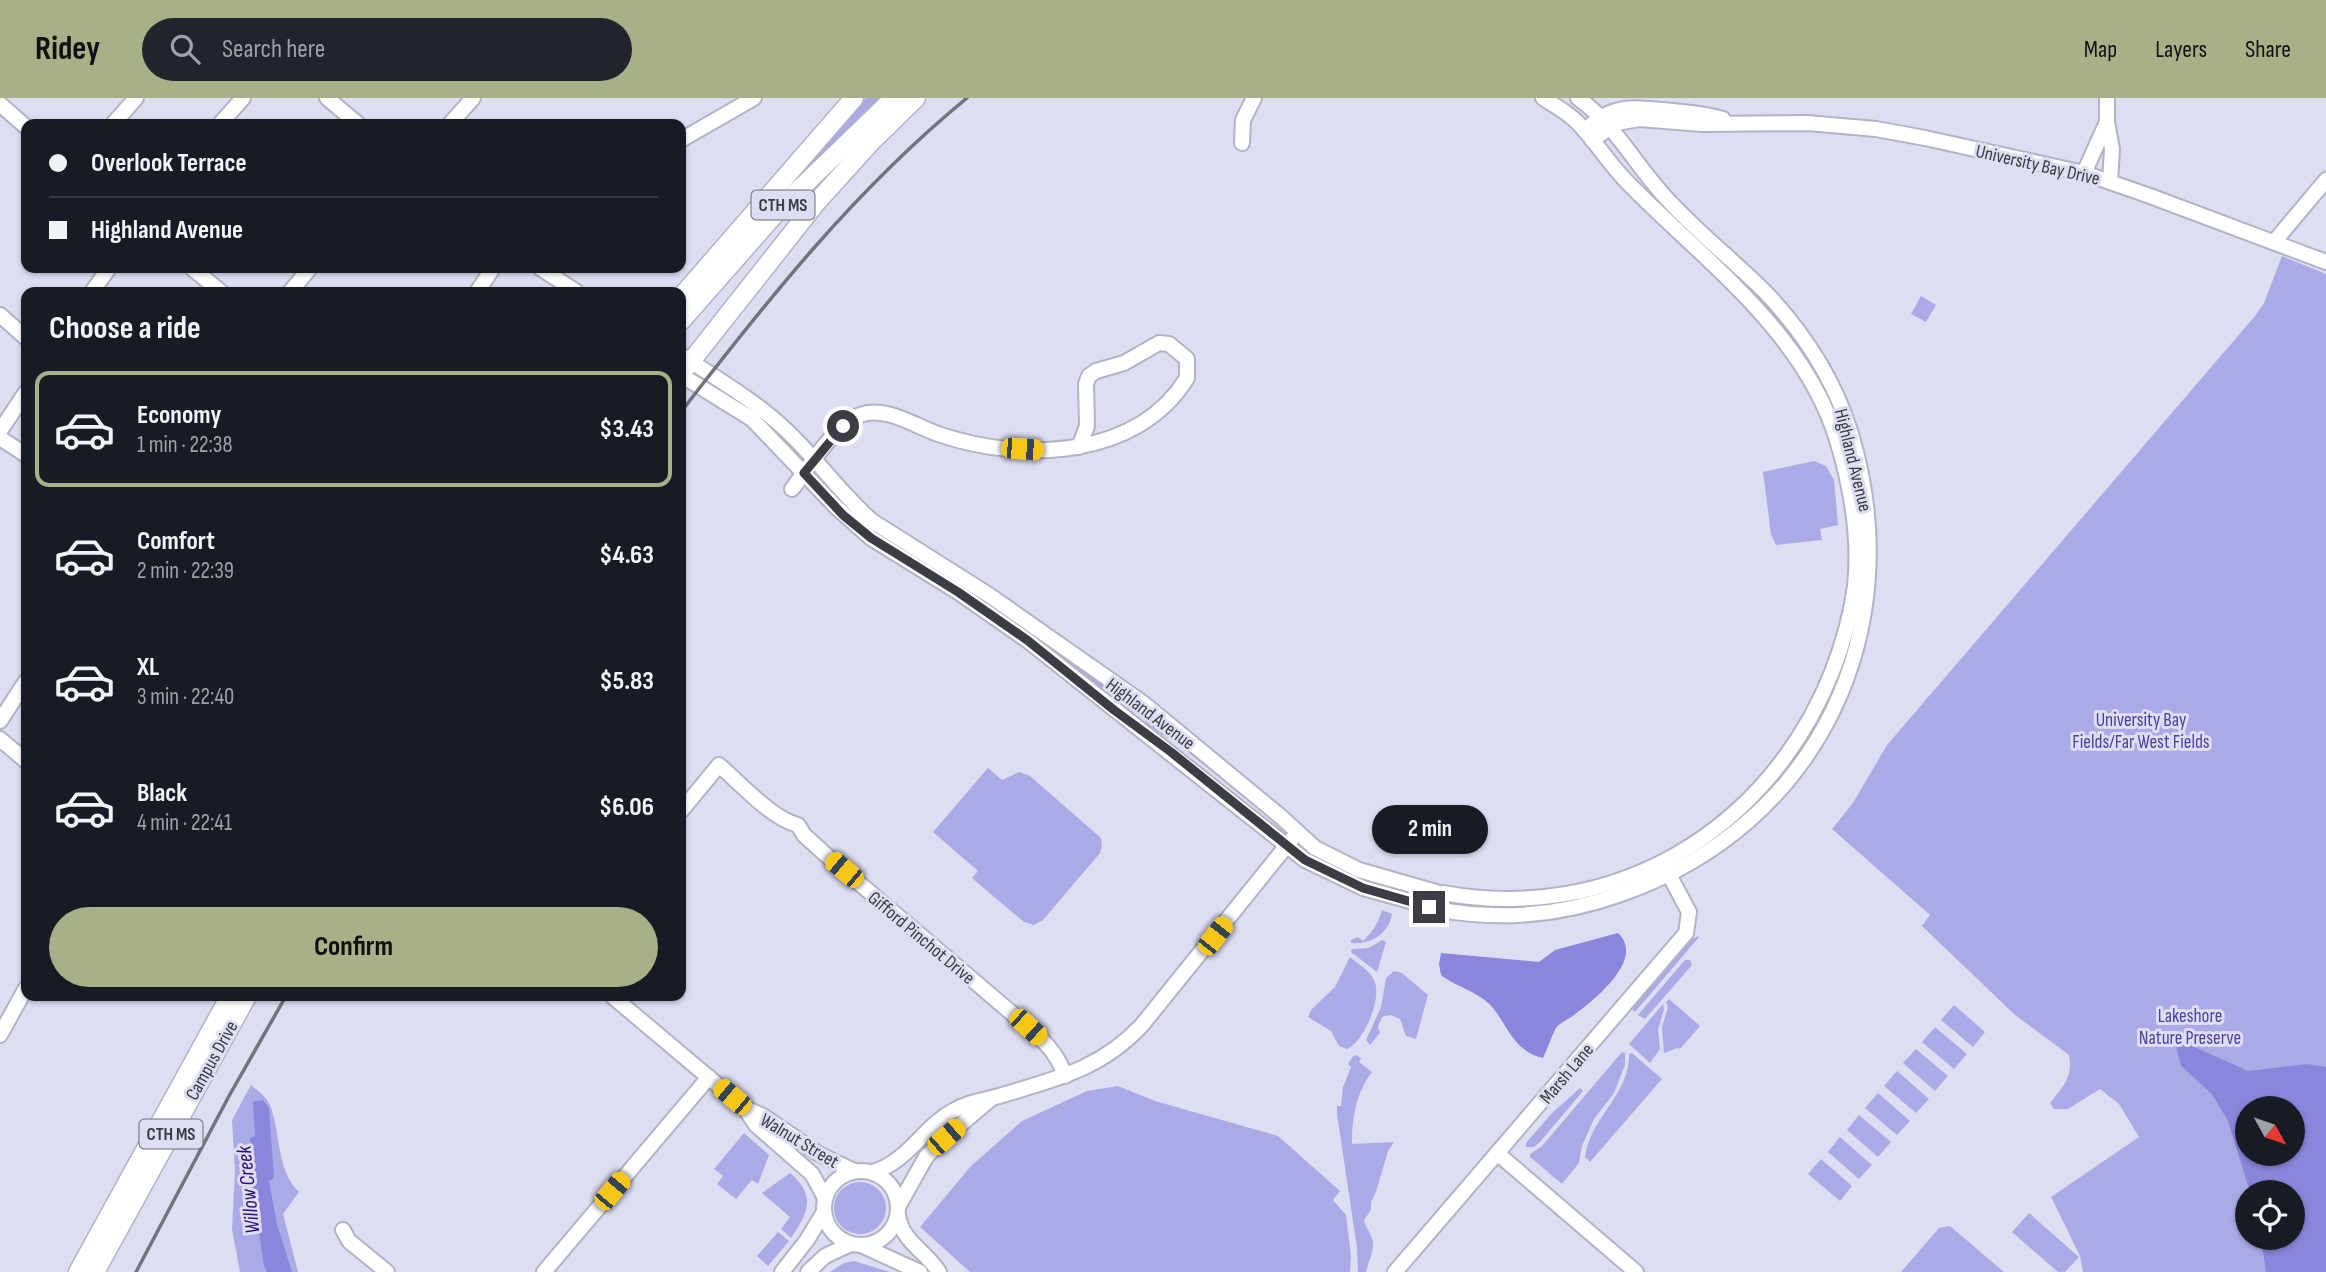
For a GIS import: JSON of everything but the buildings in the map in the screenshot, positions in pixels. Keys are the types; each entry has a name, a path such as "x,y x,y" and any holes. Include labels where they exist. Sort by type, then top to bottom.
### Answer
{"main road":[{"name":"CTH MS","path":"686,291 854,98"},
{"name":"CTH MS","path":"686,315 783,205 894,98"},
{"path":"686,363 816,203 871,142 916,98"},
{"name":"Campus Drive","path":"78,1272 227,1001"},
{"name":"Campus Drive","path":"94,1272 244,1001"}],"street":[{"path":"117,119 135,98"},
{"path":"224,119 243,98"},
{"path":"327,98 352,119"},
{"path":"454,119 472,98"},
{"path":"686,137 754,98"},
{"path":"1242,143 1243,120 1254,98"},
{"path":"1543,98 1567,114 1589,136"},
{"path":"1578,98 1605,122"},
{"path":"2104,100 2106,122 2112,140 2110,182"},
{"path":"0,104 21,123"},
{"name":"University Bay Drive","path":"1589,136 1605,122 1633,119 1702,124 1807,123 1876,129 2084,173 2326,262"},
{"name":"Highland Avenue","path":"686,369 752,419 843,515 871,538 958,592 1027,640 1305,860 1363,888 1438,909 1495,916 1563,911 1595,904 1670,876 1711,850 1748,822 1788,779 1822,729 1840,695 1860,635 1870,573 1869,524 1864,491 1850,433 1839,401 1820,362 1771,298 1669,202 1605,122"},
{"path":"2084,173 2106,122"},
{"name":"Highland Avenue","path":"686,369 759,406 872,521 989,595 1143,703 1315,848 1348,865 1439,893 1495,898 1546,896 1602,885 1663,862 1703,838 1748,803 1792,749 1813,715 1836,662 1851,611 1856,570 1855,529 1850,492 1837,437 1806,372 1762,314 1628,184 1589,136"},
{"path":"2274,242 2326,180"},
{"path":"198,273 215,287"},
{"path":"294,287 306,273"},
{"path":"548,273 569,287"},
{"path":"0,315 21,334"},
{"path":"792,489 845,424 860,415 875,411 940,435 971,443 1039,450 1079,447 1107,441 1140,425 1157,412 1187,378 1187,359 1168,344 1159,343 1124,363 1096,371 1089,376 1086,384 1087,426 1079,447"},
{"path":"0,431 21,400"},
{"path":"0,438 21,453"},
{"path":"0,721 21,689"},
{"path":"0,739 21,757"},
{"name":"Gifford Pinchot Drive","path":"686,805 719,765 777,815 788,823 798,825 805,836 825,854 1049,1046 1065,1076"},
{"path":"782,1272 807,1240 831,1185 841,1176 854,1171 873,1172 897,1162 924,1134 951,1112 973,1101 1065,1076 1102,1060 1128,1040 1298,833"},
{"name":"Marsh Lane","path":"1395,1272 1686,933 1689,912 1663,862"},
{"path":"0,1035 21,997"},
{"name":"Walnut Street","path":"618,1001 746,1108 763,1116 819,1154 854,1171"},
{"path":"544,1272 709,1077"},
{"path":"808,1272 825,1256 856,1245 874,1243 886,1237 894,1227 898,1210 926,1157 992,1098"},
{"name":"Walnut Street","path":"746,1108 756,1125 812,1174 824,1205"},
{"path":"1497,1153 1636,1272"},
{"path":"873,1172 886,1180 895,1191 899,1224 910,1241 939,1272"},
{"path":"824,1205 826,1223 832,1232 920,1272"},
{"path":"343,1230 349,1241 387,1272"}],"green space":[{"path":"866,98 883,98 765,214 820,146"},
{"name":"University Bay Fields/Far West Fields","path":"2282,256 2326,274 2326,1272 2083,1272 2080,1256 2051,1197 2139,1137 2119,1104 2100,1089 2068,1109 2054,1109 2050,1103 2068,1076 2069,1055 2015,1015 1922,926 1930,915 1832,829 1853,803 1887,745 2264,303"},
{"path":"1921,296 1936,305 1926,322 1911,314"},
{"path":"1754,297 1780,316 1800,342 1833,400 1829,402 1801,353"},
{"path":"1814,461 1826,466 1834,480 1838,525 1820,529 1822,540 1776,545 1771,534 1763,472"},
{"path":"981,600 1135,707 1133,717"},
{"path":"1846,643 1853,645 1846,665 1830,704 1810,740 1773,791 1736,823 1759,802 1781,771"},
{"path":"1145,713 1271,815 1269,817 1179,745 1145,725"},
{"path":"988,768 1002,780 1019,772 1030,776 1101,838 1100,853 1043,920 1034,925 1024,922 972,878 978,871 933,832"},
{"path":"1627,884 1568,904 1543,909 1506,910 1414,899 1416,892 1440,898"},
{"path":"1382,910 1392,914 1383,932 1372,940 1351,943 1351,940 1358,937 1363,941 1367,937"},
{"path":"1698,936 1635,1012 1632,1009 1692,939"},
{"path":"1382,940 1386,942 1377,972 1351,952 1352,949 1369,948"},
{"path":"1350,957 1374,980 1376,997 1360,1038 1347,1049 1339,1046 1331,1031 1308,1017 1311,1010 1335,987"},
{"path":"1685,960 1690,960 1692,965 1645,1019 1638,1015"},
{"path":"1394,971 1402,973 1428,995 1416,1039 1406,1036 1400,1019 1390,1015 1382,1017 1378,1027 1380,1033 1370,1045 1366,1040 1381,1007 1386,978"},
{"path":"1669,999 1700,1026 1680,1049 1664,1053 1662,1027 1668,1007 1666,1002"},
{"path":"1663,1004 1658,1030 1660,1049 1650,1063 1629,1044"},
{"path":"1954,1005 1985,1032 1973,1047 1941,1020"},
{"path":"1935,1027 1967,1054 1954,1069 1922,1042"},
{"path":"1916,1049 1948,1076 1935,1091 1903,1063"},
{"path":"1622,1052 1625,1053 1625,1065 1614,1093 1594,1119 1582,1146 1579,1163 1562,1184 1530,1157 1530,1154 1542,1146"},
{"path":"1632,1053 1662,1079 1590,1162 1585,1157 1588,1143 1623,1082 1628,1069 1629,1054"},
{"path":"1356,1055 1361,1058 1359,1062 1372,1072 1362,1088 1356,1106 1352,1144 1394,1142 1388,1151 1371,1202 1371,1210 1364,1220 1373,1242 1366,1272 1358,1272 1357,1248 1337,1114 1337,1106 1341,1106 1343,1087 1351,1067 1348,1064"},
{"path":"1897,1071 1929,1099 1916,1113 1884,1086"},
{"path":"251,1085 270,1105 286,1173 299,1192 283,1214 298,1272 240,1272 232,1229 235,1171 232,1120"},
{"path":"1118,1086 1155,1101 1278,1136 1340,1191 1333,1200 1346,1215 1351,1256 1350,1272 970,1272 920,1227 971,1166 1022,1121 1087,1091"},
{"path":"1580,1088 1583,1091 1540,1142 1534,1147 1526,1147 1526,1143 1551,1114"},
{"path":"1878,1093 1910,1121 1897,1135 1865,1108"},
{"path":"1859,1115 1891,1142 1878,1157 1847,1130"},
{"path":"744,1133 769,1155 758,1184 752,1180 736,1199 717,1184 723,1176 714,1169"},
{"path":"1840,1137 1872,1165 1859,1179 1828,1152"},
{"path":"1821,1159 1852,1186 1840,1201 1808,1174"},
{"path":"790,1173 804,1189 807,1204 802,1220 791,1238 781,1229 790,1217 762,1193"},
{"path":"860,1182 870,1184 878,1190 884,1198 884,1218 878,1226 870,1232 860,1234 850,1232 842,1226 836,1218 834,1208 836,1198 842,1190 850,1184"},
{"path":"2029,1213 2079,1257 2065,1272 2058,1272 2012,1232"},
{"path":"1950,1226 2004,1272 1901,1272 1939,1228"},
{"path":"778,1232 789,1241 768,1266 757,1256"},
{"path":"854,1261 890,1272 830,1272 844,1263"}],"shaded area":[{"path":"1618,933 1625,943 1626,955 1622,966 1593,1000 1557,1026 1543,1058 1525,1050 1513,1038 1488,1002 1441,975 1441,953 1539,962 1555,950"},
{"path":"2179,1040 2248,1071 2307,1064 2326,1067 2326,1272 2266,1272 2263,1250 2305,1250 2305,1180 2246,1180 2242,1166 2305,1166 2305,1096 2235,1096 2235,1144 2228,1121 2212,1094 2181,1066 2176,1046"},
{"path":"263,1100 269,1108 274,1178 269,1181 277,1224 292,1272 267,1272 264,1266 255,1208 250,1138 255,1136 253,1102"}],"railway":[{"path":"686,406 815,247 888,170 967,98"},
{"path":"136,1272 229,1096 283,1001"}],"route":[{"path":"843,426 804,473 843,515 864,533 958,592 1027,640 1305,860 1363,888 1429,907"}],"park label":[{"name":"Lakeshore Nature Preserve","path":"2190,1026"}],"water label":[{"name":"Willow Creek","path":"248,1190"}]}
